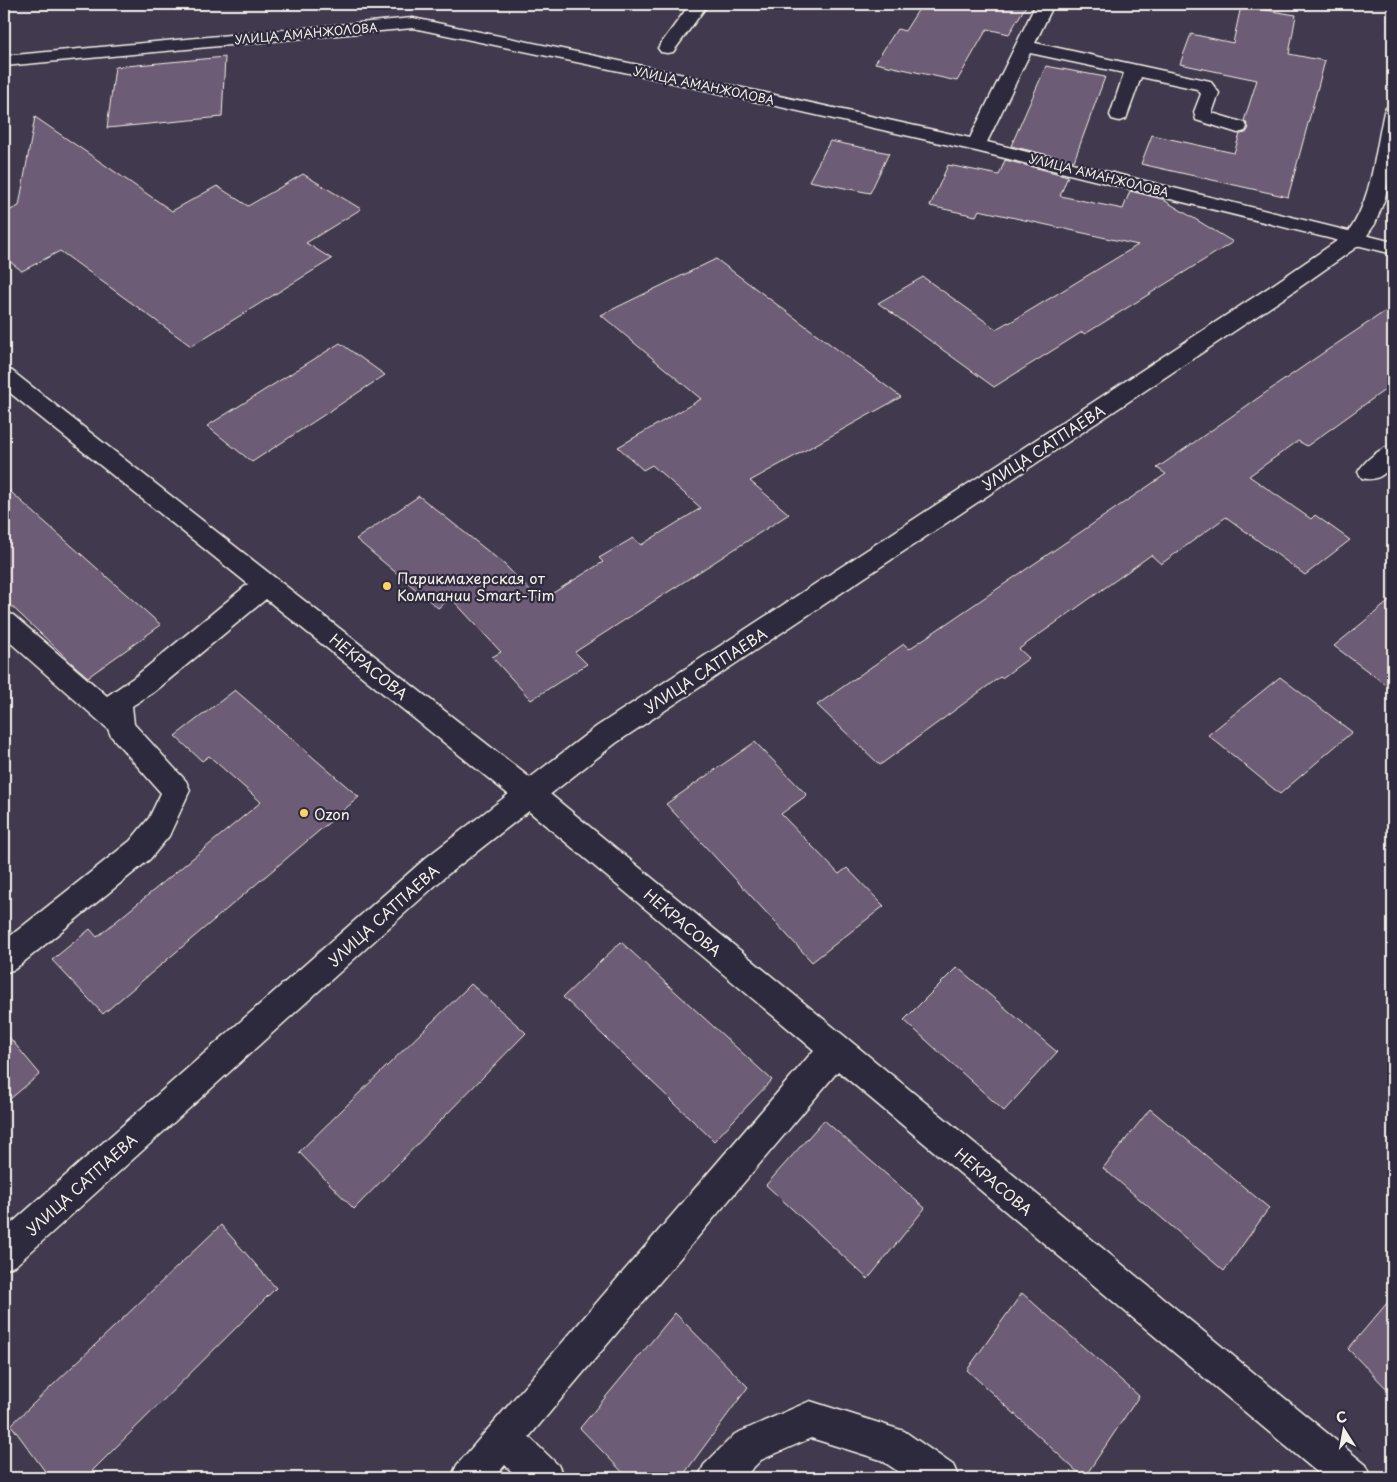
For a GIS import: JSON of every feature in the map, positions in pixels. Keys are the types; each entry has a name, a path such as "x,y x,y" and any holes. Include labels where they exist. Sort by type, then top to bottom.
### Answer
{"street":[{"path":"410,4 412,23"},
{"path":"667,48 699,4"},
{"path":"976,145 1045,4"},
{"name":"УЛИЦА АМАНЖОЛОВА","path":"4,61 412,23 643,71 976,145 1393,248"},
{"path":"1025,46 1203,85 1210,93 1203,116 1238,127"},
{"path":"1119,115 1135,69"},
{"name":"УЛИЦА САТПАЕВА","path":"4,1253 437,866 606,735 1282,290 1354,239 1366,224 1375,198 1393,112"},
{"name":"НЕКРАСОВА","path":"4,376 529,794 1354,1478"},
{"path":"1370,472 1393,453"},
{"path":"4,959 140,850 159,826 176,790 121,728 118,701 145,684 266,584"},
{"path":"4,622 120,723"},
{"path":"470,1478 836,1049"},
{"path":"717,1478 748,1447 810,1419 891,1444 940,1478"},
{"path":"504,1438 544,1478"}],"building":[{"path":"922,4 1027,4 1009,34 987,29 957,81 875,63 897,29 905,31"},
{"path":"1241,6 1296,15 1289,54 1325,61 1288,197 1141,164 1152,135 1234,153 1240,134 1246,133 1249,128 1244,121 1257,80 1180,64 1191,34 1233,43"},
{"path":"225,57 222,117 107,128 115,67"},
{"path":"1046,66 1105,77 1074,161 1011,146"},
{"path":"35,117 172,211 217,186 248,206 303,174 361,209 306,243 332,259 191,346 60,251 22,271 4,257 4,213 19,206"},
{"path":"830,141 889,153 870,193 809,181"},
{"path":"1005,160 1068,176 1060,196 1123,209 1130,191 1162,199 1233,242 1085,334 1082,332 994,387 878,303 923,277 996,329 1138,245 979,210 976,216 930,206 948,165 999,175"},
{"path":"716,259 901,397 750,481 789,514 575,652 587,664 531,700 492,657 501,652 451,598 438,608 356,539 419,496 504,564 540,601 603,562 599,558 633,538 641,545 701,508 652,465 643,470 618,447 701,399 601,315"},
{"path":"1393,306 1393,384 1307,446 1298,441 1249,476 1311,519 1315,515 1350,540 1305,575 1226,517 1161,564 1151,555 1019,649 1029,658 880,765 817,705 904,644 909,649 1166,474 1157,468"},
{"path":"340,343 385,375 252,462 207,426"},
{"path":"4,486 161,625 88,677 75,666 4,599"},
{"path":"1393,598 1393,690 1334,646"},
{"path":"1280,677 1352,732 1280,794 1208,735"},
{"path":"235,690 359,797 103,1014 52,960 90,929 97,937 261,802 209,756 202,761 175,736"},
{"path":"755,742 807,795 781,814 839,874 847,868 884,906 812,962 666,804"},
{"path":"621,942 772,1080 714,1141 563,997"},
{"path":"957,967 1057,1052 1004,1111 904,1020"},
{"path":"471,984 526,1033 354,1209 299,1152"},
{"path":"4,1031 40,1074 4,1104"},
{"path":"1150,1109 1269,1208 1224,1271 1103,1168"},
{"path":"824,1120 925,1208 868,1279 766,1185"},
{"path":"221,1225 276,1288 85,1478 50,1478 11,1425"},
{"path":"1022,1293 1139,1396 1084,1478 967,1370"},
{"path":"1393,1296 1393,1395 1348,1349"},
{"path":"675,1313 748,1387 681,1478 628,1478 580,1428"}],"place":[{"name":"Парикмахерская от Компании Smart-Tim","path":"387,586"},
{"name":"Ozon","path":"304,813"}]}
